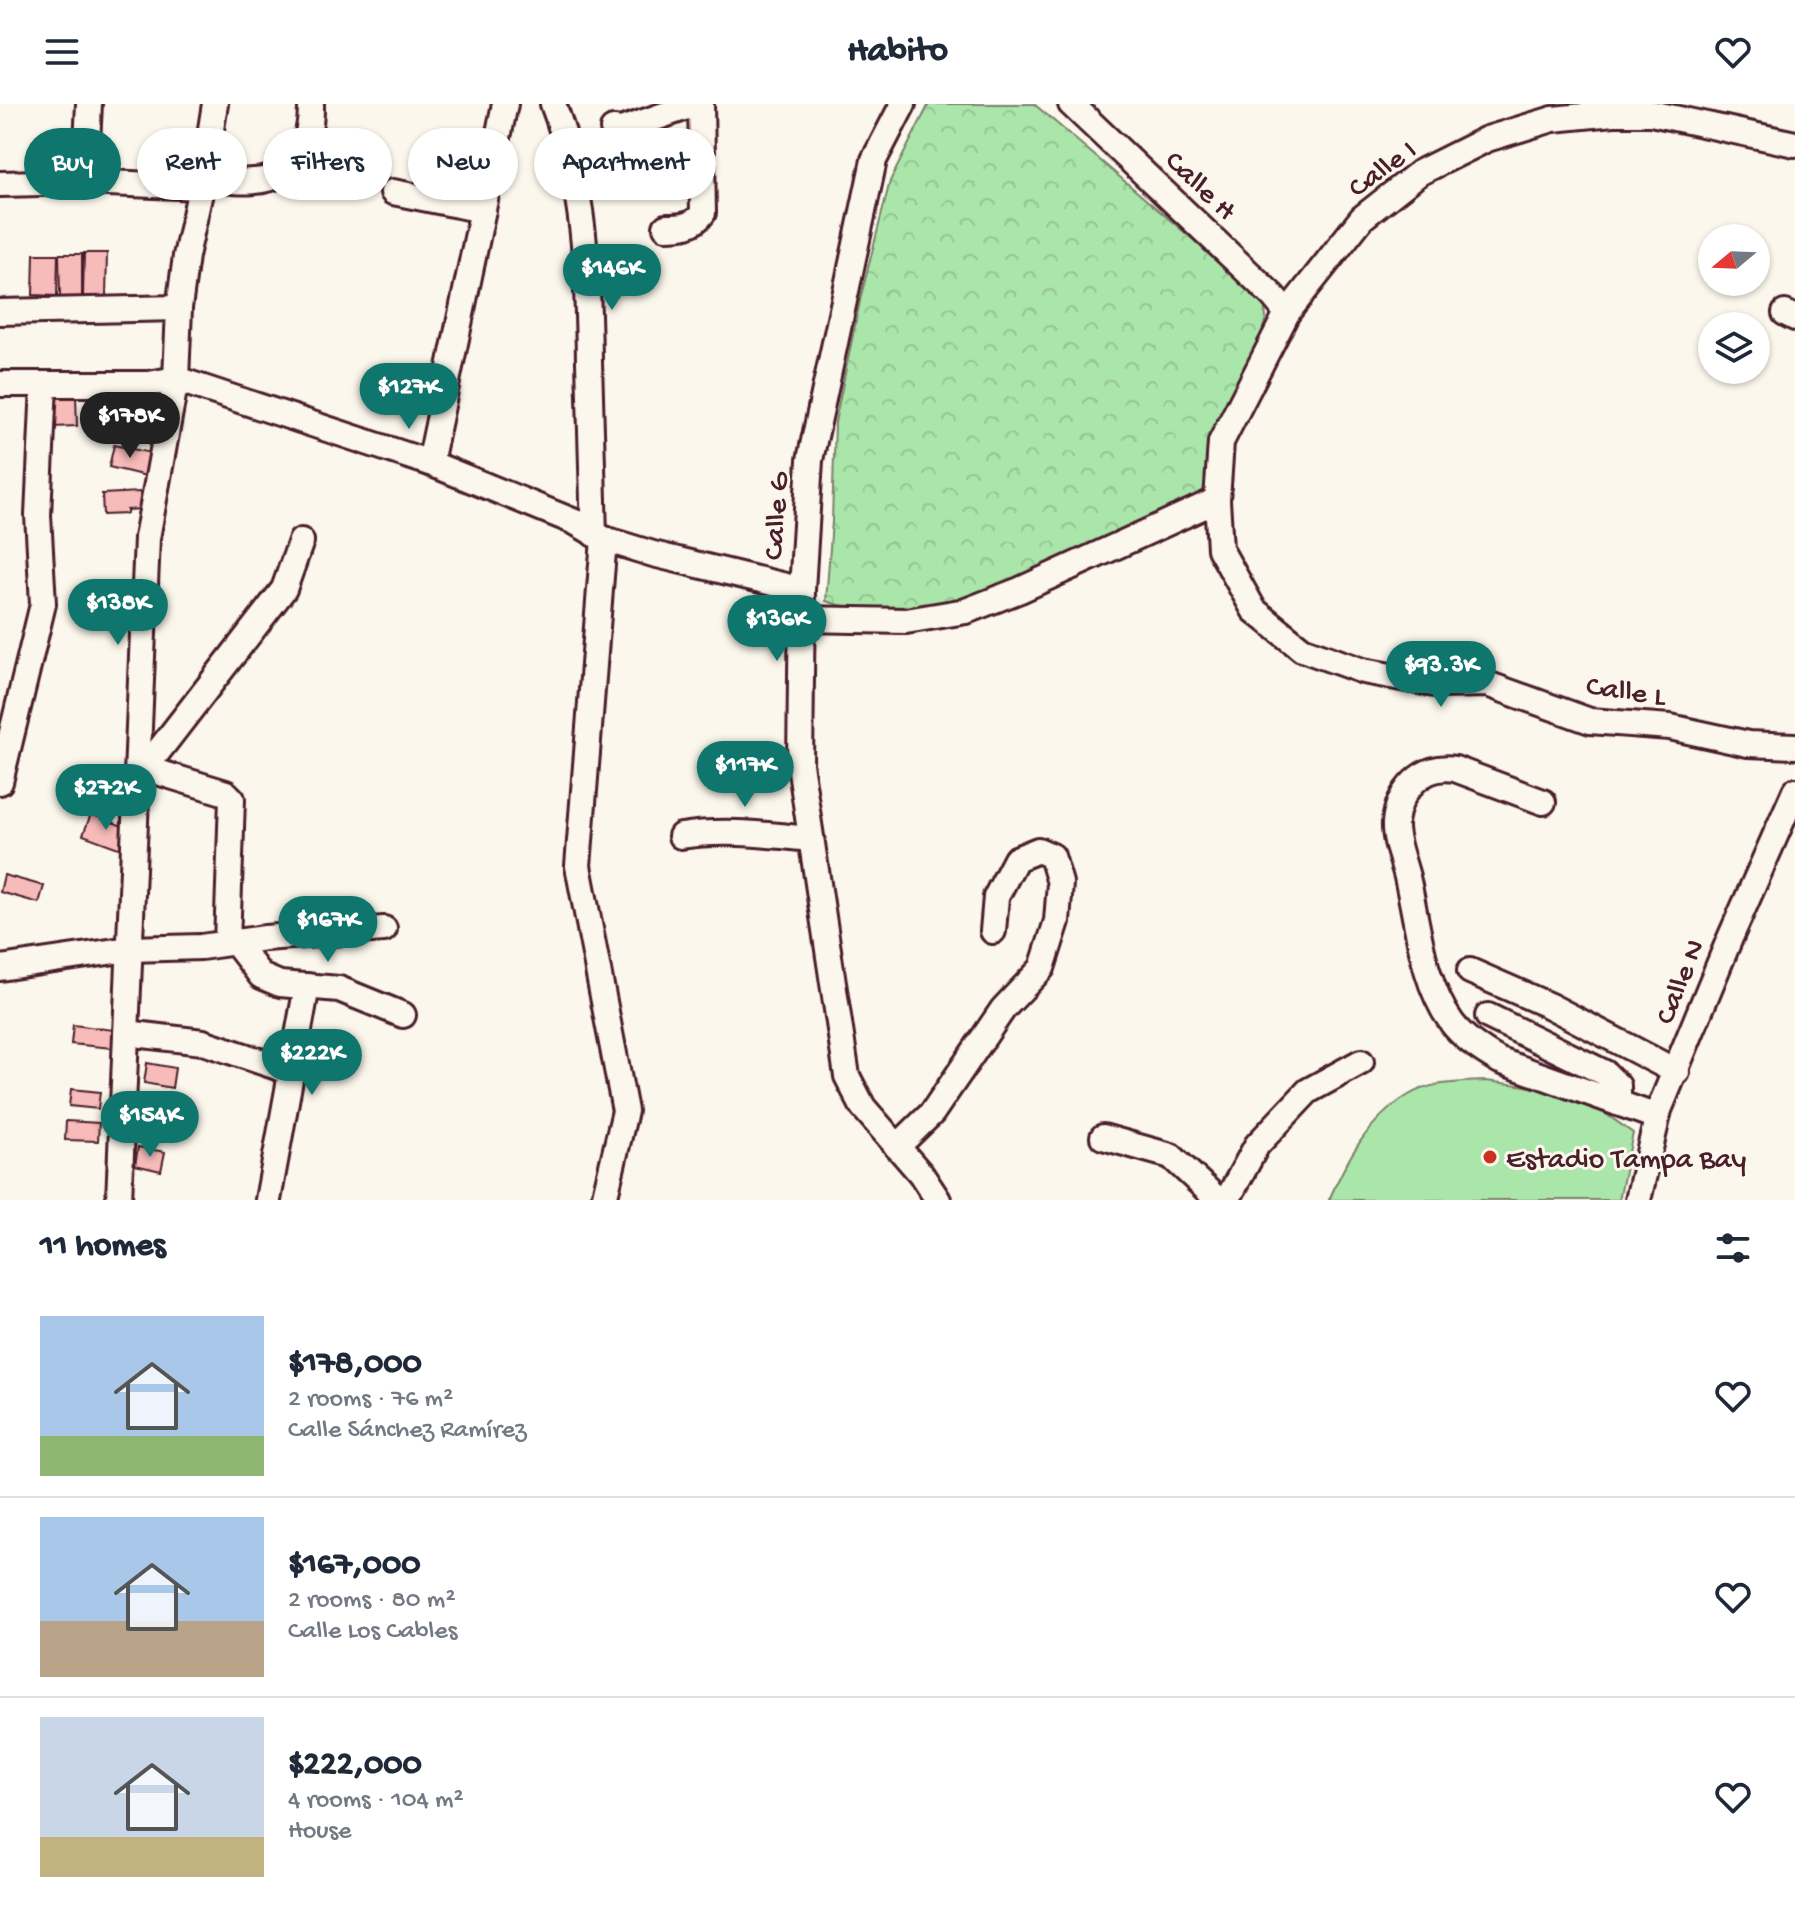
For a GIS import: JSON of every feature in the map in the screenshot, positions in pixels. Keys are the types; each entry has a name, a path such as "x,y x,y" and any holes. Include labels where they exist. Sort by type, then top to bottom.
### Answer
{"street":[{"path":"88,128 89,104"},
{"path":"211,128 215,104"},
{"path":"247,182 284,174 302,152 311,121 311,104"},
{"path":"430,463 505,104"},
{"path":"553,104 565,136 582,209 599,536 578,866 625,1111 604,1200"},
{"path":"627,128 701,104 703,213 698,220 682,227 666,227"},
{"name":"Calle G","path":"903,104 874,160 810,460 802,590 800,764 847,1076 863,1107 921,1174 938,1200"},
{"name":"Calle H","path":"1071,104 1273,296 1287,313"},
{"name":"Calle I","path":"1217,500 1221,442 1287,313 1362,218 1419,173 1487,139 1553,119 1652,109 1795,144"},
{"path":"0,184 24,183"},
{"path":"393,192 483,210"},
{"path":"119,1200 140,774 147,538 176,379 179,308 199,200"},
{"path":"0,312 179,308"},
{"path":"0,384 149,384 176,379 430,463 575,522 599,536 802,590"},
{"path":"0,782 10,688 43,604 38,515 44,384"},
{"path":"802,619 906,621 966,611 1020,590 1217,500"},
{"name":"Calle L","path":"1217,500 1220,549 1254,610 1302,649 1363,671 1440,685 1487,684 1590,721 1670,727 1748,744 1795,746"},
{"path":"140,774 284,589 301,541"},
{"path":"1543,802 1441,766 1428,770 1405,791 1394,825 1420,942 1446,1013 1454,1026 1485,1052 1500,1061 1657,1117"},
{"path":"140,774 226,793 232,799 231,943 261,976 280,984 339,989 403,1015"},
{"name":"Calle N","path":"1638,1200 1657,1117 1730,938 1795,791"},
{"path":"681,836 729,832 811,839"},
{"path":"897,1147 932,1113 1003,1009 1042,968 1057,921 1060,883 1052,856 1038,850 1016,859 996,897 993,931"},
{"path":"0,968 129,949 201,947 384,929"},
{"path":"1470,971 1550,1006 1677,1072"},
{"path":"268,1200 307,986"},
{"path":"1488,1016 1605,1073 1618,1086 1618,1103"},
{"path":"126,1033 203,1042 292,1072"},
{"path":"1227,1200 1257,1145 1308,1091 1361,1062"},
{"path":"1103,1137 1171,1156 1218,1200"}],"green space":[{"path":"929,104 1034,104 1264,300 1266,318 1213,496 990,590 925,607 891,611 859,609 826,601 835,422 861,296 890,181"},
{"name":"Estadio Tampa Bay","path":"1486,1081 1570,1097 1601,1111 1633,1133 1619,1200 1329,1200 1360,1142 1393,1105 1425,1088"}],"building":[{"path":"84,253 107,253 106,297 83,297"},
{"path":"34,254 58,254 57,296 33,295"},
{"path":"59,254 82,254 82,297 60,297"},
{"path":"52,394 76,394 77,426 52,427"},
{"path":"114,445 151,453 146,476 109,467"},
{"path":"140,492 141,509 127,510 127,514 103,515 102,494"},
{"path":"91,814 128,828 121,849 83,835"},
{"path":"4,875 44,886 39,903 0,892"},
{"path":"73,1025 114,1030 112,1048 71,1044"},
{"path":"147,1063 175,1068 172,1088 144,1083"},
{"path":"71,1089 100,1092 98,1109 69,1106"},
{"path":"142,1110 177,1114 174,1130 140,1126"},
{"path":"66,1121 99,1123 98,1141 65,1140"},
{"path":"138,1147 165,1152 161,1171 135,1165"}],"place":[{"name":"Estadio Tampa Bay","path":"1490,1157"}]}
